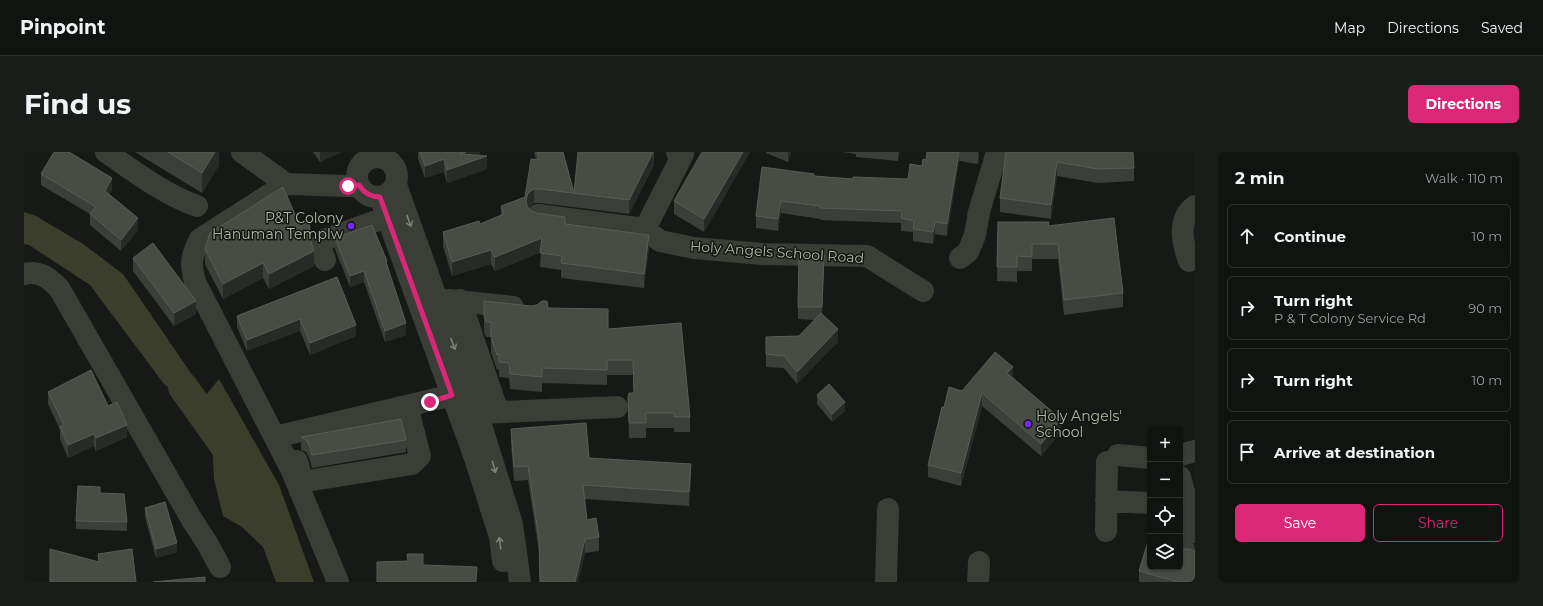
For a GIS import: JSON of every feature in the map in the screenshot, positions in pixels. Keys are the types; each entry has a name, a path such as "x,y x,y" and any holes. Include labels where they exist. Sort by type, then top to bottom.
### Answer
{"street":[{"path":"106,152 150,182 182,201 197,206"},
{"path":"242,152 286,184 359,185"},
{"path":"960,258 968,252 975,235 979,212 997,152"},
{"path":"538,215 645,229 682,153"},
{"path":"325,260 320,249 324,240 387,199 397,172 394,166 378,155 360,166 357,179 363,191 368,195 387,199"},
{"path":"286,184 200,239 193,254 191,267 195,282 282,435 301,476 307,481 412,464 420,456 407,406"},
{"path":"387,199 437,300 512,524 520,582"},
{"path":"387,199 471,405"},
{"path":"1189,261 1182,244 1182,230 1186,216 1190,209 1195,206"},
{"name":"Holy Angels School Road","path":"645,229 660,241 694,248 762,254 867,256 923,291"},
{"path":"24,274 30,272 46,276 59,288 192,520 207,542 220,567"},
{"path":"437,300 460,300 532,309"},
{"path":"460,300 475,458 500,537 505,582"},
{"path":"471,405 546,399"},
{"path":"282,435 407,406 471,405 617,407"},
{"path":"282,435 292,471 338,582"},
{"path":"1183,454 1195,451"},
{"path":"1106,531 1106,501 1112,459 1147,458"},
{"path":"1106,501 1147,503"},
{"path":"1184,504 1186,540"},
{"path":"886,582 888,510"}],"shaded area":[{"path":"24,212 36,216 83,244 123,274 206,395 219,379 279,485 314,582 276,582 263,547 242,527 223,516 214,479 211,423 164,384 90,285 29,245 24,244"}],"building":[{"path":"54,152 69,152 112,178 105,191 138,218 121,240 90,214 96,207 41,174"},
{"path":"168,152 215,152 202,173"},
{"path":"420,152 466,152 460,154 487,156 447,170 444,159 425,166"},
{"path":"537,152 563,152 574,193 578,152 653,152 629,200 534,189 528,193 526,200 527,206 531,211 565,217 565,224 649,235 644,274 561,263 562,256 540,253 542,238 495,257 491,250 452,262 443,232 479,221 480,224 504,214 501,206 525,197 531,159 539,160"},
{"path":"702,152 743,152 704,219 674,201"},
{"path":"927,152 959,152 947,224 935,222 933,232 913,229 914,221 901,218 902,211 820,208 820,206 781,201 778,219 756,216 762,167 814,174 814,176 853,179 853,177 908,179 910,164 922,166 923,159 926,160"},
{"path":"1006,152 1133,152 1134,168 1098,169 1057,162 1051,205 1000,198"},
{"path":"283,187 300,226 310,221 309,236 314,251 269,274 263,263 223,284 205,249 210,233"},
{"path":"1114,218 1123,293 1064,300 1058,244 1032,244 1032,257 1017,256 1017,267 997,267 998,222 1049,222 1048,226"},
{"path":"372,225 387,261 386,262 406,323 385,331 364,271 350,276 335,238"},
{"path":"153,243 196,301 174,313 133,258"},
{"path":"799,255 824,255 822,307 798,307"},
{"path":"337,277 356,325 310,343 300,319 247,340 237,316"},
{"path":"484,301 531,306 537,305 542,301 547,301 548,308 608,309 608,329 681,323 690,417 674,417 674,413 646,413 646,423 629,423 628,398 629,393 634,393 633,360 607,360 607,370 542,368 542,377 510,374 509,363 499,362 499,354 497,355 491,337 491,322 486,322 484,316"},
{"path":"821,313 838,329 797,372 784,356 766,354 766,337 799,336"},
{"name":"Holy Angels' School","path":"995,352 1013,367 1007,373 1061,419 1041,444 982,393 961,473 928,465 942,407 944,407 949,387 962,391"},
{"path":"91,370 108,406 117,402 127,425 96,438 94,434 68,445 60,427 64,425 48,392"},
{"path":"829,384 845,402 832,414 817,395"},
{"path":"401,419 406,440 312,455 306,440 301,437"},
{"path":"586,423 589,458 691,464 689,492 583,485 587,520 596,518 599,537 585,539 575,582 540,582 539,539 528,466 514,467 511,429"},
{"path":"78,486 100,487 100,493 124,494 127,522 76,521"},
{"path":"165,502 177,543 156,549 145,508"},
{"path":"1147,545 1147,570 1183,570 1183,549 1195,551 1194,582 1178,582 1139,571"},
{"path":"50,549 99,562 98,554 132,549 136,582 50,582"},
{"path":"407,554 423,554 423,565 477,567 476,582 377,582 377,562 408,561"},
{"path":"205,577 205,582 153,582"}],"waterway":[{"path":"183,387 235,460"}],"place":[{"name":"P&T Colony Hanuman Templw","path":"351,226"},
{"name":"Holy Angels' School","path":"1028,424"}],"route":[{"path":"348,186 359,185 368,195 380,197 452,395 430,402"}]}
